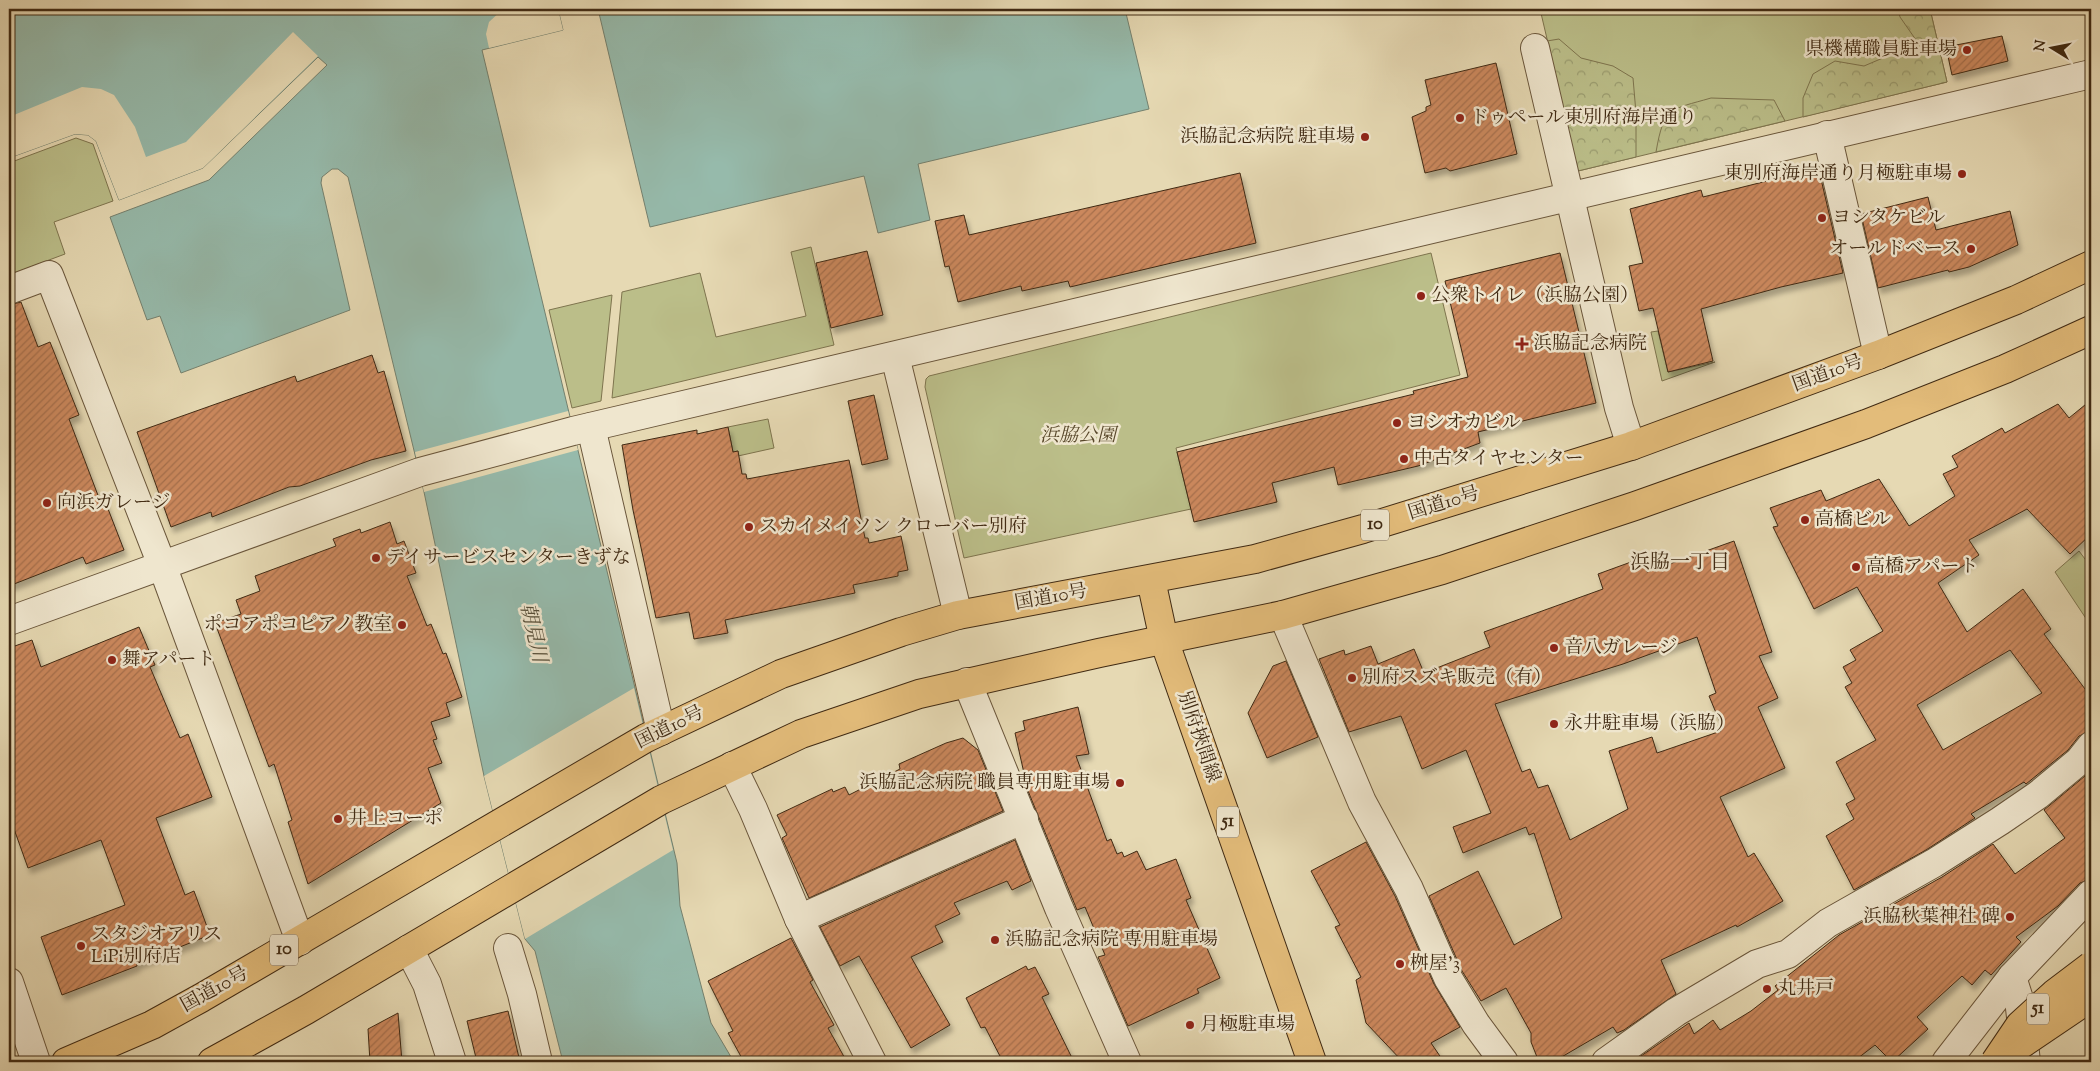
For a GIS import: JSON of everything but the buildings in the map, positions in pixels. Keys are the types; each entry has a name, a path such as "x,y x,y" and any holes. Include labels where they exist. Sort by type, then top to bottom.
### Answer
{"main road":[{"name":"国道10号","path":"66,1062 152,1025 654,735 781,674 901,632 958,615 1254,559 1336,537 1631,446 1878,355 2016,300 2091,264"},
{"path":"212,1062 409,949 661,800 801,734 919,694 1283,615 1442,570 1635,506 1866,424 2005,369 2091,330"},
{"name":"別府挾間線","path":"1151,580 1164,640 1312,1062"},
{"name":"51","path":"1996,1062 2020,1025 2054,994 2091,966"},
{"path":"1996,1062 2091,997"}],"street":[{"path":"1535,48 1619,408 1631,446"},
{"path":"9,621 420,472 582,429 2091,74"},
{"path":"1828,135 1878,355"},
{"path":"9,290 49,275 162,565 300,941"},
{"path":"895,356 958,615"},
{"path":"582,429 654,735"},
{"path":"1283,615 1362,802 1409,890 1448,978 1476,1024 1504,1062"},
{"path":"968,682 1059,908 1127,1062"},
{"path":"1606,1062 1676,1012 1757,964 1788,954 1828,923 1942,858 2087,762"},
{"path":"732,766 753,809 799,919 872,1062"},
{"path":"799,919 1024,819"},
{"path":"1946,1062 2012,977 2091,894"},
{"path":"508,948 522,994 538,1062"},
{"path":"409,949 427,984 452,1062"},
{"path":"2012,977 2019,999 2026,1062"},
{"path":"9,982 36,1062"}],"green space":[{"path":"1540,9 1930,9 1947,82 1578,171"},
{"path":"1898,9 1930,9 1947,82 1803,117 1803,98 1813,74 1835,61 1864,66 1897,52 1916,40 1900,17"},
{"path":"1559,39 1581,58 1613,66 1633,78 1636,113 1636,157 1578,171 1547,41"},
{"path":"1711,98 1774,100 1785,121 1656,152 1662,126 1671,112 1686,105"},
{"path":"76,138 93,144 113,201 54,222 65,254 9,275 9,163"},
{"path":"811,247 834,345 612,398 622,292 700,273 716,337 806,316 791,252"},
{"name":"浜脇公園","path":"1431,253 1460,375 1176,448 1191,509 964,558 925,387 926,379 929,376"},
{"path":"612,295 601,401 572,408 549,310"},
{"path":"1658,331 1668,372 1715,362 1662,381 1651,332"},
{"path":"768,419 774,448 738,456 738,451 733,452 728,427"},
{"path":"2079,551 2091,567 2091,620 2089,623 2055,572"}],"water":[{"name":"朝見川","path":"9,9 558,9 563,30 482,50 677,863 680,906 711,1023 734,1062 563,1062 535,951 525,939 484,776 424,492 348,177 338,169 332,169 322,177 321,183 350,310 181,373 160,316 147,320 110,217 209,180 327,65 318,57 203,168 119,200 96,141 88,135 75,134 9,158"},
{"path":"598,9 1125,9 1149,109 918,164 930,220 878,233 864,176 650,227"}],"pier":[{"path":"503,9 558,9 563,30 489,48 486,34 489,22"},
{"path":"293,32 318,56 203,168 119,200 96,141 88,135 75,134 9,158 9,117 82,87 101,89 114,95 135,127 146,157 186,142"},
{"path":"568,411 578,450 424,492 415,452"},
{"path":"634,688 673,850 525,939 484,776"}],"place":[{"name":"県機構職員駐車場","path":"1967,50"},
{"name":"ドゥペール東別府海岸通り","path":"1460,118"},
{"name":"浜脇記念病院 駐車場","path":"1365,137"},
{"name":"東別府海岸通り月極駐車場","path":"1962,174"},
{"name":"ヨシタケビル","path":"1822,218"},
{"name":"オールドベース","path":"1971,249"},
{"name":"公衆トイレ（浜脇公園）","path":"1421,296"},
{"name":"浜脇記念病院","path":"1522,344"},
{"name":"ヨシオカビル","path":"1397,423"},
{"name":"中古タイヤセンター","path":"1404,459"},
{"name":"向浜ガレージ","path":"47,503"},
{"name":"高橋ビル","path":"1805,520"},
{"name":"スカイメイソン クローバー別府","path":"749,527"},
{"name":"デイサービスセンターきずな","path":"376,558"},
{"name":"高橋アパート","path":"1856,567"},
{"name":"ポコアポコピアノ教室","path":"402,625"},
{"name":"音八ガレージ","path":"1554,648"},
{"name":"舞アパート","path":"112,660"},
{"name":"別府スズキ販売（有）","path":"1352,678"},
{"name":"永井駐車場（浜脇）","path":"1554,724"},
{"name":"浜脇記念病院 職員専用駐車場","path":"1120,783"},
{"name":"井上コーポ","path":"338,819"},
{"name":"浜脇秋葉神社 碑","path":"2010,917"},
{"name":"浜脇記念病院 専用駐車場","path":"995,940"},
{"name":"スタジオアリス LiPi別府店","path":"81,946"},
{"name":"桝屋’3","path":"1400,964"},
{"name":"丸井戸","path":"1767,989"},
{"name":"月極駐車場","path":"1190,1025"}],"district":[{"name":"浜脇一丁目","path":"1680,563"}]}
